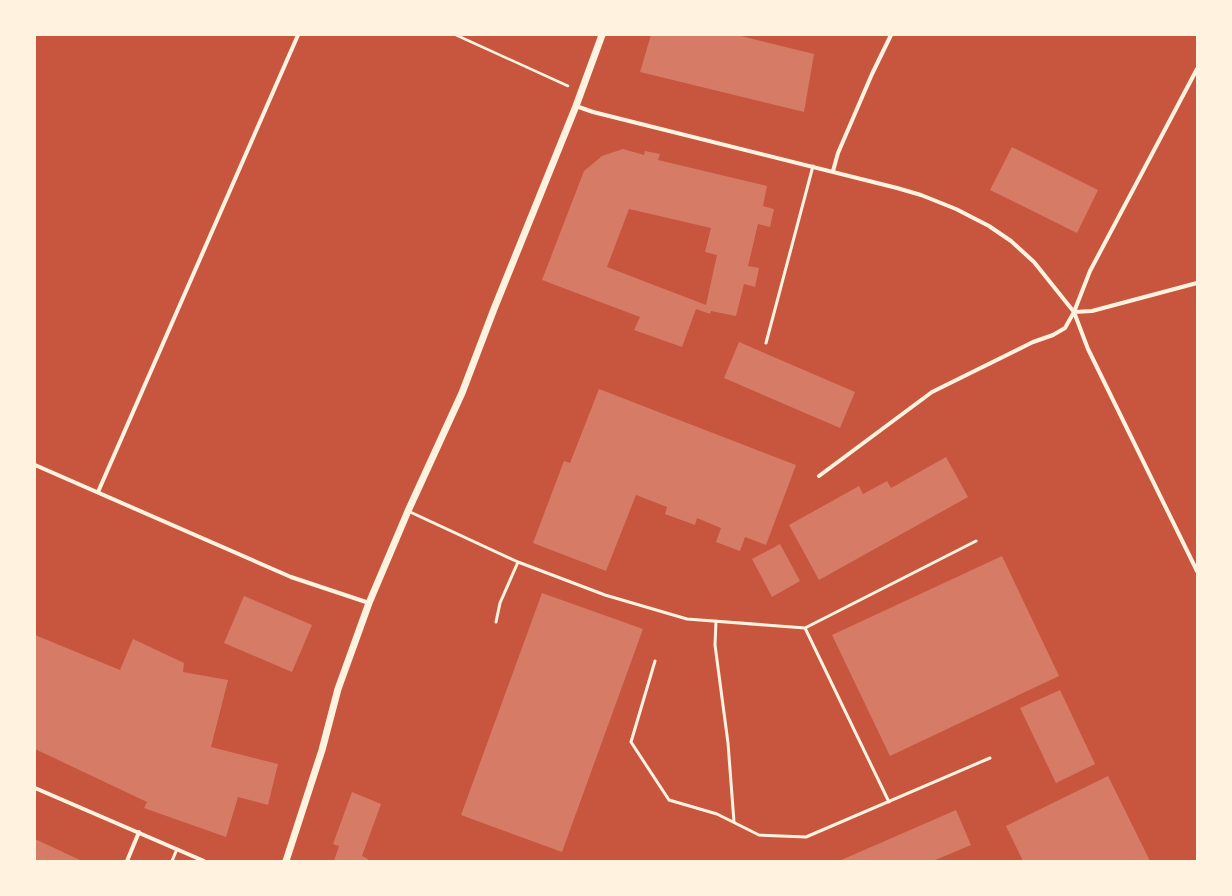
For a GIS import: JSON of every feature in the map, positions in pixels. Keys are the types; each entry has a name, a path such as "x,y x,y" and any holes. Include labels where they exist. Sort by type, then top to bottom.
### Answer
{"street":[{"path":"98,492 298,35"},
{"path":"286,861 322,750 338,689 369,603 408,511 462,393 494,309 576,106 602,35"},
{"path":"833,171 841,146 872,74 891,35"},
{"path":"819,476 932,392 1032,342 1053,335 1065,328 1074,312 1090,271 1197,69"},
{"path":"576,106 593,112 833,171 921,195 956,209 989,226 1011,241 1034,262 1074,312 1088,349 1197,571"},
{"path":"1074,312 1092,311 1197,283"},
{"path":"35,465 291,577 369,603"},
{"path":"35,788 204,861"},
{"path":"127,861 139,832"}],"lane":[{"path":"766,343 813,166"},
{"path":"408,511 518,562 605,595 687,619 805,628 976,541"},
{"path":"496,622 500,603 518,562"},
{"path":"716,621 715,644 728,743 734,822"},
{"path":"805,628 889,802"},
{"path":"655,662 631,742 669,800 717,814 759,835 806,838 990,758"},
{"path":"172,861 177,849"}],"path":[{"path":"456,35 581,92"}],"building":[{"path":"651,35 737,35 814,54 804,112 640,72"},
{"path":"1012,147 1098,190 1077,233 990,190"},
{"path":"623,149 644,155 645,151 660,154 658,160 767,186 763,206 774,209 770,227 758,224 748,266 759,268 755,287 744,284 736,316 711,311 710,314 696,309 682,347 634,330 640,317 542,280 584,171 602,156","holes":["629,209 711,228 705,252 717,255 706,305 607,267"]},
{"path":"739,342 855,392 840,428 724,378"},
{"path":"599,389 796,465 766,545 745,537 740,551 716,542 721,528 697,518 695,525 665,514 667,507 636,495 606,571 533,543 564,461 570,463"},
{"path":"946,457 968,497 819,580 789,525 859,486 863,494 887,481 891,488"},
{"path":"780,544 800,581 772,597 752,559"},
{"path":"1002,556 1059,676 890,756 832,635"},
{"path":"542,593 643,629 562,852 461,815"},
{"path":"244,596 312,625 292,672 224,643"},
{"path":"35,635 120,670 133,639 184,663 183,672 228,680 211,747 278,764 268,805 238,797 226,837 144,808 147,802 35,749"},
{"path":"1060,690 1095,764 1056,783 1020,708"},
{"path":"1108,776 1150,861 1023,861 1006,826"},
{"path":"352,792 381,804 362,856 368,859 367,861 334,861 339,846 333,844"},
{"path":"956,810 971,845 933,861 839,861"},
{"path":"35,839 82,861 35,861"}]}
